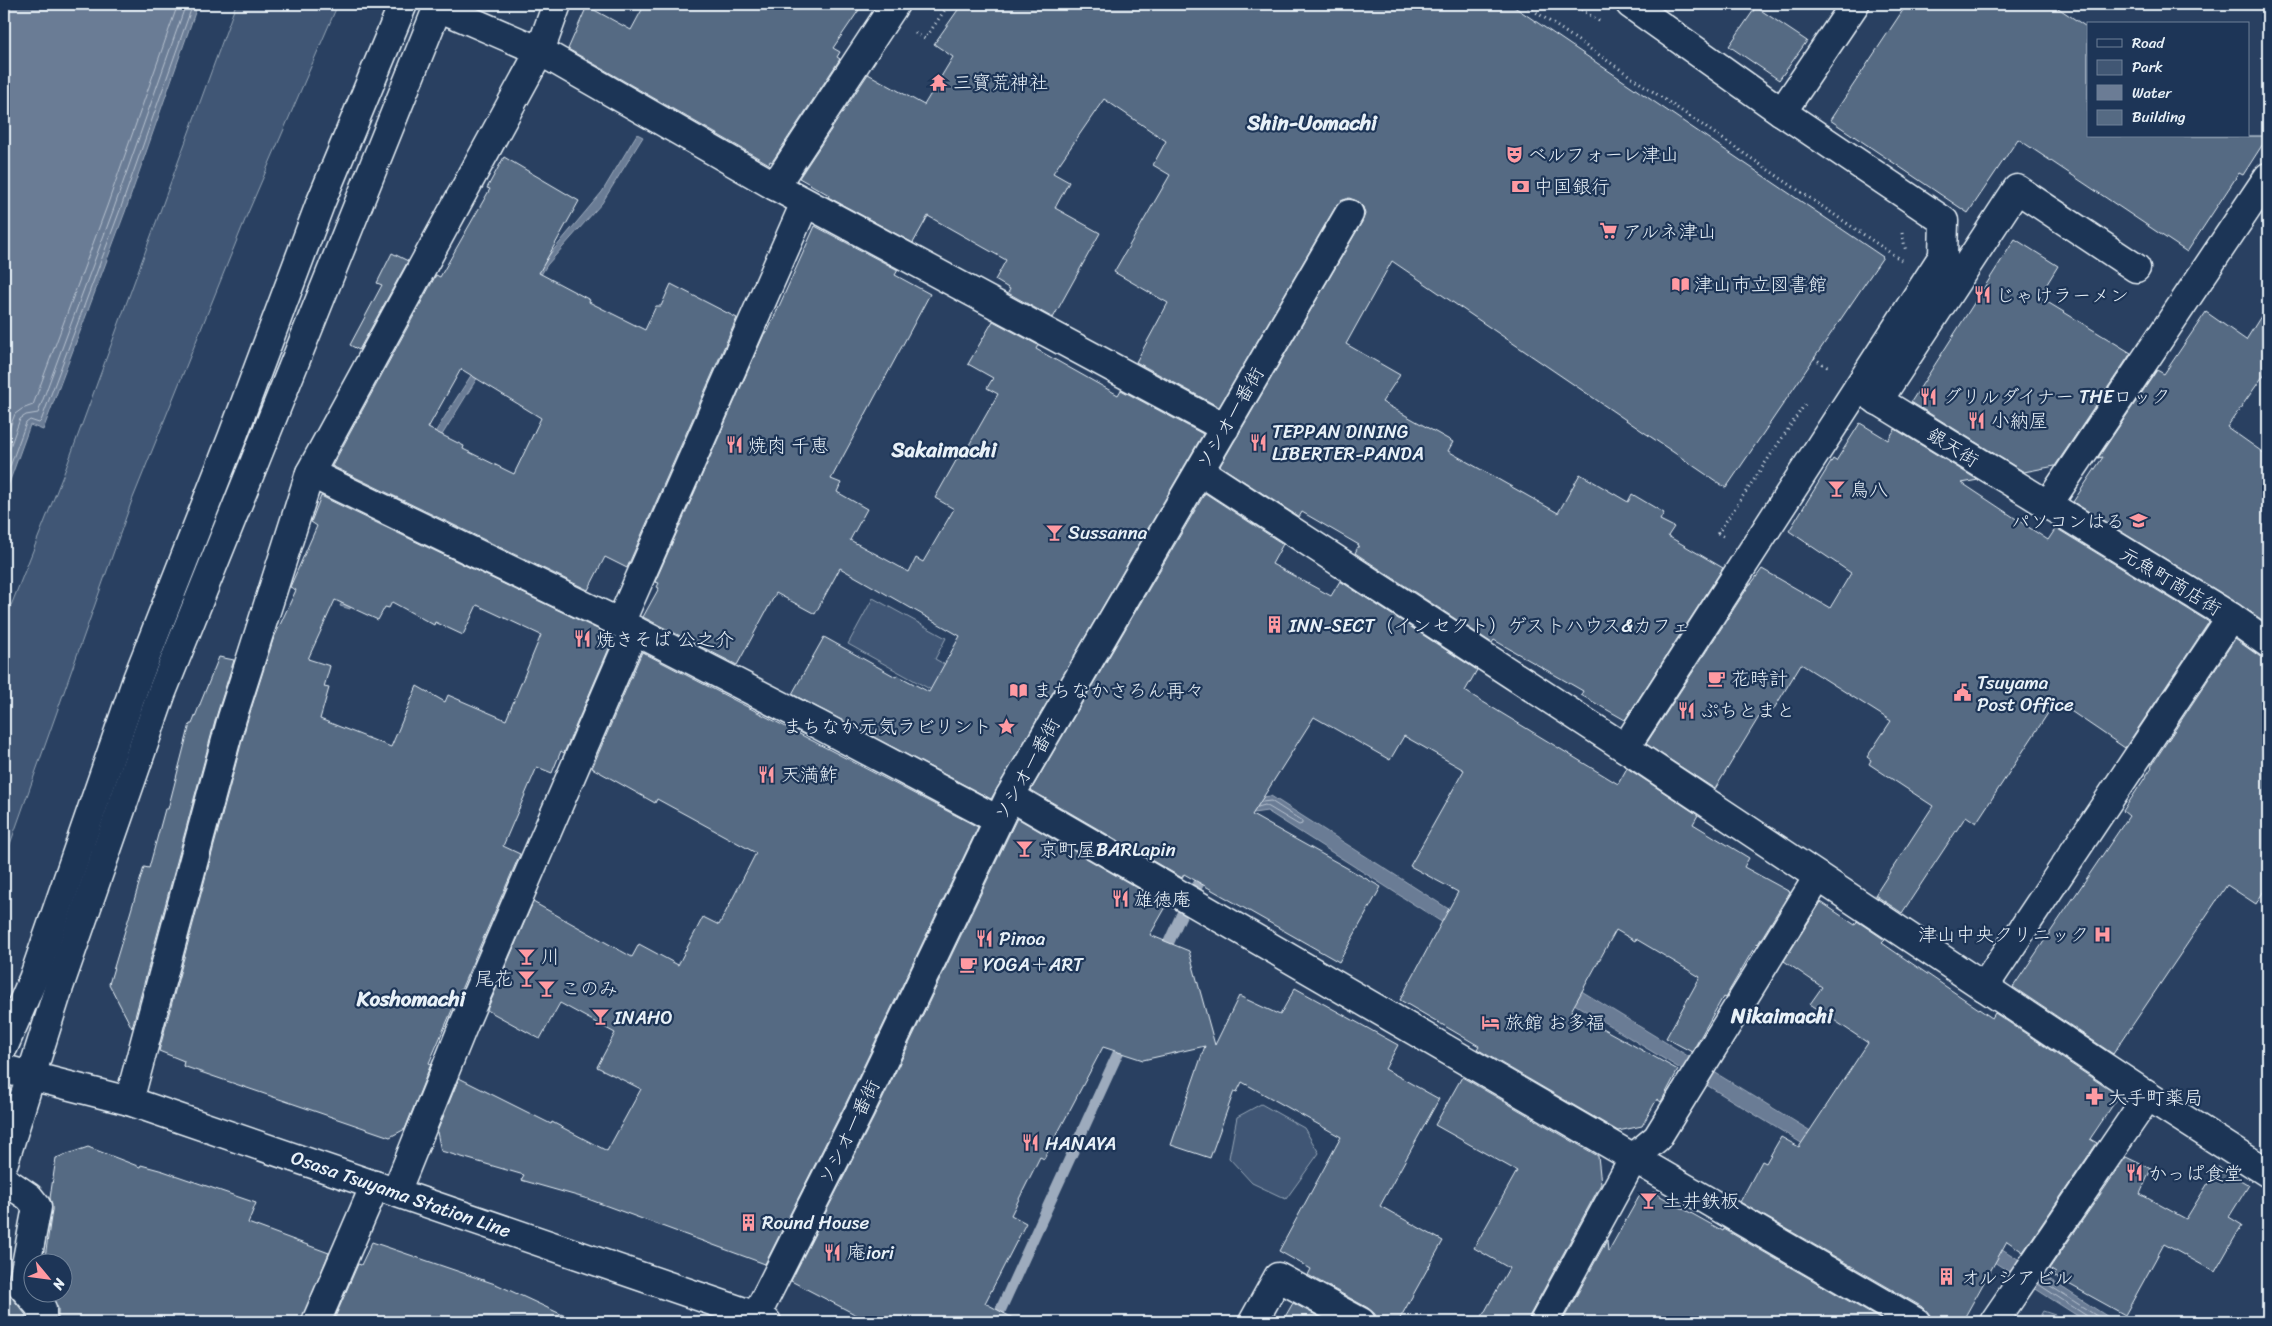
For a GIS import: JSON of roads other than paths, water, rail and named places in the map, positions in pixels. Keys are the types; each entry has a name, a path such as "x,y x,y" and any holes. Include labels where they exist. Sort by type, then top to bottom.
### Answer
{"main road":[{"path":"4,1046 33,979 137,678 232,438 320,204 403,4"},
{"path":"128,1101 232,718 310,473 540,51 557,4"},
{"path":"774,186 895,4"},
{"path":"1630,4 1782,112 1944,221 1943,256 1868,394"},
{"path":"1782,112 1855,4"},
{"path":"4,1162 59,987 162,692 438,5 540,51 774,186 1225,428"},
{"path":"2048,506 2268,177"},
{"path":"1625,748 1868,394 2017,189 2136,268"},
{"path":"316,1322 386,1189 464,1024 627,627 805,203"},
{"name":"ソシオ一番街","path":"759,1320 1010,796 1349,214"},
{"name":"銀天街","path":"1868,394 2048,506"},
{"path":"1200,471 1625,748 2148,1096 2268,1173"},
{"path":"310,473 627,627 819,724 998,820"},
{"name":"元魚町商店街","path":"2048,506 2231,617 2268,643"},
{"path":"1984,987 2231,617"},
{"path":"1010,796 1916,1322"},
{"path":"1544,1322 1634,1157 1657,1138 1818,877"},
{"name":"Osasa Tsuyama Station Line","path":"4,1069 128,1101 759,1320"},
{"path":"1994,1322 2148,1096"},
{"path":"4,1180 28,1197 37,1207 22,1286 42,1309 42,1322"},
{"path":"1254,1322 1278,1277 1361,1322"}],"water":[{"path":"4,4 198,4 125,212 43,430 30,425 4,497"},
{"path":"637,134 643,137 602,203 547,265 400,503 351,601 350,609 340,606 394,498 454,402 545,260 602,192"},
{"path":"1271,796 1480,929 1971,1229 2116,1322 2087,1322 1963,1242 1473,942 1267,811 1247,814 1245,799"}],"waterway":[{"path":"1162,957 1185,907 1206,871"},
{"path":"995,1322 1124,1040"}],"place":[{"name":"三寳荒神社","path":"939,82"},
{"name":"ベルフォーレ津山","path":"1514,154"},
{"name":"中国銀行","path":"1520,186"},
{"name":"アルネ津山","path":"1609,231"},
{"name":"津山市立図書館","path":"1680,284"},
{"name":"じゃけラーメン","path":"1982,295"},
{"name":"グリルダイナー THEロック","path":"1929,396"},
{"name":"小納屋","path":"1977,420"},
{"name":"TEPPAN DINING LIBERTER-PANDA","path":"1258,442"},
{"name":"焼肉 千恵","path":"734,445"},
{"name":"鳥八","path":"1836,489"},
{"name":"パソコンはる","path":"2139,521"},
{"name":"Sussanna","path":"1054,532"},
{"name":"INN-SECT（インセクト）ゲストハウス&カフェ","path":"1275,625"},
{"name":"焼きそば 公之介","path":"582,639"},
{"name":"花時計","path":"1717,678"},
{"name":"まちなかさろん再々","path":"1019,690"},
{"name":"Tsuyama Post Office","path":"1963,693"},
{"name":"ぷちとまと","path":"1686,710"},
{"name":"まちなか元気ラビリント","path":"1006,726"},
{"name":"天満鮓","path":"767,774"},
{"name":"京町屋BARLapin","path":"1025,849"},
{"name":"雄徳庵","path":"1120,899"},
{"name":"津山中央クリニック","path":"2103,934"},
{"name":"Pinoa","path":"985,938"},
{"name":"川","path":"527,956"},
{"name":"YOGA＋ART","path":"969,964"},
{"name":"尾花","path":"527,978"},
{"name":"このみ","path":"547,988"},
{"name":"INAHO","path":"600,1017"},
{"name":"旅館 お多福","path":"1491,1022"},
{"name":"大手町薬局","path":"2094,1097"},
{"name":"HANAYA","path":"1031,1143"},
{"name":"かっぱ食堂","path":"2134,1173"},
{"name":"土井鉄板","path":"1649,1200"},
{"name":"Round House","path":"748,1222"},
{"name":"庵iori","path":"833,1252"},
{"name":"オルシアビル","path":"1947,1277"}],"district":[{"name":"Shin-Uomachi","path":"1312,123"},
{"name":"Sakaimachi","path":"944,450"},
{"name":"Koshomachi","path":"411,999"},
{"name":"Nikaimachi","path":"1782,1016"}]}
